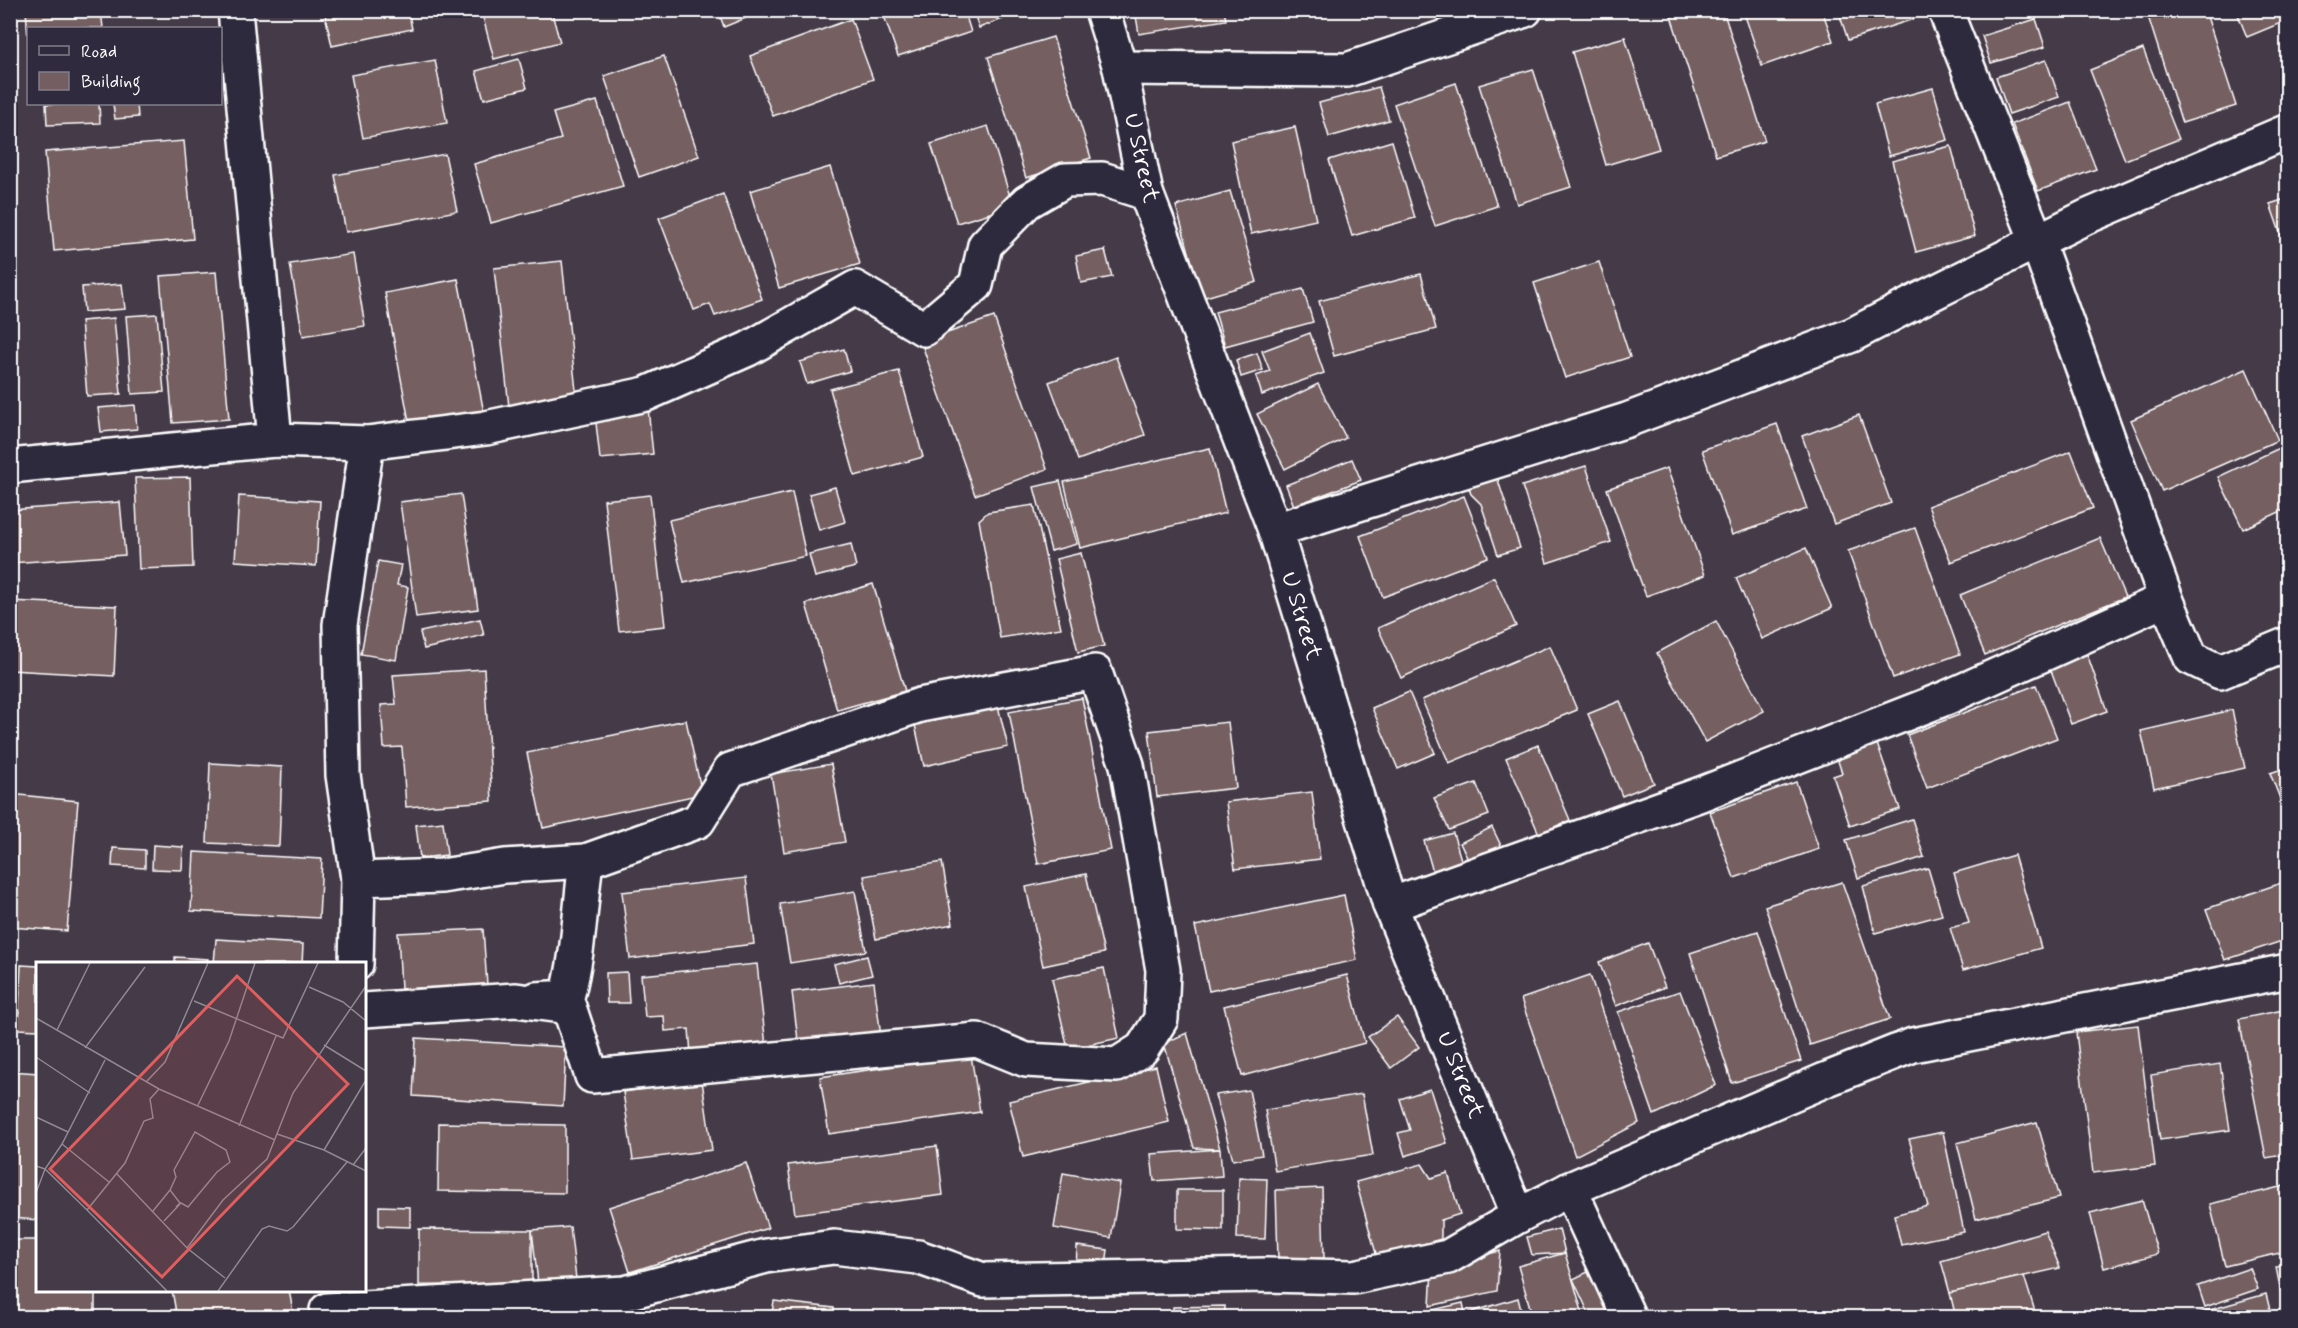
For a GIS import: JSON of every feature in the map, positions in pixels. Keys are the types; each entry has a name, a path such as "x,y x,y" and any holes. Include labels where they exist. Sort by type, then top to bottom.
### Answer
{"street":[{"path":"236,10 275,440"},
{"name":"U Street","path":"1102,10 1120,68 1146,193 1275,530 1390,904 1518,1216"},
{"path":"1120,68 1347,70 1525,10"},
{"path":"1945,10 2037,241 2166,598 2191,658 2220,672 2288,644"},
{"path":"1275,530 1627,420 1852,335 2086,217 2288,131"},
{"path":"10,466 275,440 367,443 486,428 646,394 748,349 855,288 924,329 976,285 985,245 1028,202 1065,180 1102,179 1146,193"},
{"path":"356,962 358,879 344,775 340,625 367,443"},
{"path":"1390,904 1701,794 1912,711 2166,598"},
{"path":"358,879 442,876 505,866 586,861 698,821 730,770 920,705 1095,672 1127,765 1163,970 1161,1019 1142,1049 1117,1065 1026,1060 977,1040 591,1076 570,1007 516,1000"},
{"path":"366,1010 567,997 575,966 586,861"},
{"path":"328,1306 625,1293 766,1256 834,1247 918,1257 982,1280 1266,1275 1354,1277 1448,1257 1570,1189 1913,1045 2288,971"},
{"path":"1570,1189 1629,1317"}],"building":[{"path":"26,10 101,10 103,27 27,27"},
{"path":"324,10 408,10 412,29 332,46"},
{"path":"481,10 551,10 560,42 494,59"},
{"path":"718,10 765,10 724,27"},
{"path":"882,10 964,10 971,32 898,56"},
{"path":"973,10 1026,10 979,28"},
{"path":"1135,10 1224,10 1226,20 1139,34"},
{"path":"1669,10 1723,10 1765,141 1716,156"},
{"path":"1743,10 1822,10 1833,41 1762,66"},
{"path":"1838,10 1911,10 1914,19 1848,40"},
{"path":"2146,10 2205,10 2236,106 2182,123"},
{"path":"2236,10 2288,10 2288,20 2247,37"},
{"path":"851,19 873,79 773,116 750,56"},
{"path":"2036,19 2045,47 1991,63 1982,36"},
{"path":"1053,37 1091,158 1026,178 988,57"},
{"path":"1625,37 1659,149 1606,165 1572,52"},
{"path":"2143,49 2179,139 2125,160 2090,70"},
{"path":"664,56 699,156 639,177 604,76"},
{"path":"519,59 527,88 484,99 476,71"},
{"path":"435,60 447,123 363,138 351,75"},
{"path":"2046,60 2059,97 2009,114 1996,77"},
{"path":"1533,69 1571,187 1517,204 1479,85"},
{"path":"1456,83 1497,206 1435,226 1394,104"},
{"path":"1379,87 1389,120 1329,137 1319,103"},
{"path":"1933,88 1948,140 1889,156 1875,104"},
{"path":"597,101 623,186 491,223 474,164 561,139 553,113"},
{"path":"2070,102 2096,169 2038,191 2012,124"},
{"path":"46,105 99,105 100,123 47,125"},
{"path":"113,105 137,105 138,117 115,119"},
{"path":"988,126 1013,206 957,223 931,144"},
{"path":"1295,127 1316,220 1251,234 1231,141"},
{"path":"184,141 193,239 54,251 45,152"},
{"path":"1392,141 1415,218 1352,236 1329,160"},
{"path":"1951,146 1975,236 1916,252 1892,161"},
{"path":"445,154 457,211 346,232 335,175"},
{"path":"830,167 860,264 779,288 750,191"},
{"path":"1230,191 1257,282 1202,298 1176,206"},
{"path":"723,194 762,299 715,316 710,304 694,310 659,218"},
{"path":"2288,198 2288,255 2270,204"},
{"path":"1105,250 1112,277 1081,283 1076,256"},
{"path":"353,254 365,326 303,336 290,264"},
{"path":"562,261 577,400 509,407 494,268"},
{"path":"1599,262 1630,357 1565,378 1534,283"},
{"path":"216,272 229,419 173,423 160,276"},
{"path":"1421,274 1436,329 1334,356 1319,301"},
{"path":"458,279 484,413 410,427 385,293"},
{"path":"122,284 125,309 84,312 82,287"},
{"path":"1303,289 1313,322 1225,346 1215,312"},
{"path":"157,314 164,392 132,394 126,316"},
{"path":"994,317 1047,469 975,495 921,342"},
{"path":"114,318 121,394 87,396 81,321"},
{"path":"1310,333 1324,373 1262,395 1256,376 1270,371 1262,351"},
{"path":"844,349 850,371 807,384 800,362"},
{"path":"1257,353 1263,370 1241,377 1236,360"},
{"path":"1116,357 1145,435 1078,460 1049,382"},
{"path":"2246,369 2278,440 2162,491 2131,420"},
{"path":"899,371 923,457 855,476 830,389"},
{"path":"1318,384 1346,438 1285,469 1257,414"},
{"path":"135,405 137,429 101,432 98,408"},
{"path":"648,408 653,454 600,459 595,414"},
{"path":"1859,415 1891,503 1834,524 1802,436"},
{"path":"1777,424 1807,509 1732,535 1702,450"},
{"path":"2288,444 2288,508 2243,529 2218,477"},
{"path":"1210,448 1226,513 1080,548 1064,482"},
{"path":"2071,451 2093,508 1951,562 1928,506"},
{"path":"1352,459 1361,480 1294,506 1286,485"},
{"path":"1586,466 1611,542 1547,563 1522,486"},
{"path":"1667,468 1705,575 1646,596 1607,489"},
{"path":"1495,471 1520,548 1498,555 1481,504 1471,494 1466,480"},
{"path":"190,477 193,567 139,569 135,478"},
{"path":"1060,481 1077,544 1051,551 1034,487"},
{"path":"835,487 845,522 819,530 809,494"},
{"path":"792,492 806,556 684,583 669,520"},
{"path":"461,494 478,609 416,617 400,502"},
{"path":"650,495 665,626 619,631 604,500"},
{"path":"239,496 320,501 316,566 235,561"},
{"path":"1464,496 1488,557 1383,597 1360,536"},
{"path":"120,502 125,555 10,563 10,510"},
{"path":"1034,505 1061,628 1000,638 979,520 988,512"},
{"path":"1915,528 1960,654 1893,678 1848,551"},
{"path":"2100,538 2125,597 1985,655 1960,595"},
{"path":"851,544 856,567 815,577 809,554"},
{"path":"1806,548 1832,608 1762,639 1736,578"},
{"path":"1081,553 1104,646 1078,652 1056,559"},
{"path":"378,561 401,565 397,585 408,587 396,660 361,654"},
{"path":"1494,577 1516,626 1401,678 1378,628"},
{"path":"873,584 905,691 837,710 806,604"},
{"path":"10,601 117,606 114,676 10,670"},
{"path":"480,619 484,635 424,649 420,632"},
{"path":"1716,621 1764,711 1705,742 1657,653"},
{"path":"1550,646 1577,710 1449,763 1422,700"},
{"path":"2086,651 2107,711 2071,724 2049,665"},
{"path":"484,669 492,801 406,807 402,747 384,748 381,705 396,704 393,675"},
{"path":"2036,685 2057,738 1927,788 1907,735"},
{"path":"1409,692 1435,753 1398,769 1372,708"},
{"path":"1082,698 1111,850 1038,864 1009,712"},
{"path":"1620,701 1654,783 1622,796 1588,714"},
{"path":"998,706 1008,747 924,766 915,725"},
{"path":"2232,710 2245,768 2154,788 2141,731"},
{"path":"686,720 702,794 543,828 527,753"},
{"path":"1228,722 1236,788 1157,797 1149,731"},
{"path":"1876,741 1900,809 1850,826 1833,776 1842,773 1836,755"},
{"path":"1538,745 1570,820 1539,834 1506,758"},
{"path":"210,763 282,767 279,846 207,843"},
{"path":"831,764 845,842 784,852 771,774"},
{"path":"2288,767 2288,819 2270,773"},
{"path":"1796,782 1819,849 1734,878 1710,812"},
{"path":"1476,783 1489,815 1449,830 1434,798"},
{"path":"1312,792 1320,859 1235,869 1226,802"},
{"path":"10,794 78,801 67,931 10,927"},
{"path":"1912,819 1924,857 1858,878 1846,840"},
{"path":"443,822 447,855 420,858 416,825"},
{"path":"1492,827 1505,854 1473,870 1460,843"},
{"path":"1453,833 1462,863 1433,872 1424,841"},
{"path":"153,845 183,847 182,870 152,869"},
{"path":"113,848 145,850 145,868 112,866"},
{"path":"194,852 322,859 319,918 191,911"},
{"path":"2014,855 2041,948 1963,970 1950,928 1969,923 1954,873"},
{"path":"942,862 953,924 876,939 864,876"},
{"path":"1928,868 1942,915 1875,933 1863,886"},
{"path":"1086,874 1104,953 1043,966 1026,887"},
{"path":"746,878 754,944 630,959 622,892"},
{"path":"1842,882 1890,1019 1810,1045 1765,906"},
{"path":"2281,883 2288,902 2288,939 2225,960 2206,909"},
{"path":"855,891 866,951 790,963 780,904"},
{"path":"1344,895 1357,960 1209,991 1195,926"},
{"path":"483,929 487,985 401,989 398,933"},
{"path":"1758,931 1801,1061 1732,1083 1690,953"},
{"path":"216,939 303,944 302,962 214,962"},
{"path":"1648,943 1665,987 1616,1006 1599,962"},
{"path":"867,956 872,975 839,983 834,964"},
{"path":"175,957 208,959 207,962 175,962"},
{"path":"757,964 766,1046 691,1054 689,1029 665,1031 664,1016 645,1017 641,975"},
{"path":"21,965 36,966 36,1030 18,1029"},
{"path":"1104,968 1119,1038 1068,1049 1052,979"},
{"path":"627,972 629,1003 607,1003 606,973"},
{"path":"1347,975 1365,1043 1242,1076 1224,1006"},
{"path":"1590,975 1639,1123 1575,1156 1521,999"},
{"path":"874,982 881,1037 799,1048 792,992"},
{"path":"1680,991 1716,1085 1654,1115 1618,1012"},
{"path":"2288,1009 2288,1154 2266,1158 2239,1019"},
{"path":"1397,1017 1419,1047 1391,1068 1368,1037"},
{"path":"2138,1025 2155,1166 2093,1173 2076,1032"},
{"path":"1187,1033 1220,1149 1194,1148 1164,1043"},
{"path":"416,1038 566,1047 563,1106 413,1096"},
{"path":"971,1055 980,1112 829,1134 820,1077"},
{"path":"2220,1064 2230,1130 2160,1140 2151,1075"},
{"path":"1156,1066 1169,1122 1023,1157 1009,1101"},
{"path":"10,1071 36,1073 36,1220 10,1218"},
{"path":"702,1081 712,1150 633,1160 623,1092"},
{"path":"1430,1089 1447,1143 1405,1156 1398,1133 1410,1130 1400,1099"},
{"path":"1249,1090 1262,1155 1233,1160 1215,1095"},
{"path":"1362,1094 1373,1155 1275,1171 1265,1110"},
{"path":"2037,1122 2059,1198 1976,1219 1957,1143"},
{"path":"439,1123 565,1125 565,1193 438,1191"},
{"path":"1943,1132 1964,1232 1901,1245 1894,1215 1928,1206 1909,1139"},
{"path":"937,1146 943,1195 795,1214 788,1165"},
{"path":"1220,1149 1222,1176 1154,1181 1151,1154"},
{"path":"746,1163 768,1228 630,1272 609,1207"},
{"path":"1422,1164 1431,1178 1448,1173 1460,1214 1441,1220 1441,1239 1377,1257 1356,1182"},
{"path":"1063,1173 1120,1183 1111,1238 1054,1228"},
{"path":"1239,1178 1267,1179 1265,1239 1237,1238"},
{"path":"2288,1185 2288,1251 2225,1266 2210,1204"},
{"path":"1322,1188 1324,1258 1278,1259 1276,1190"},
{"path":"1177,1190 1223,1190 1223,1230 1177,1229"},
{"path":"2142,1200 2158,1254 2104,1268 2090,1213"},
{"path":"379,1206 410,1207 410,1227 379,1226"},
{"path":"570,1227 576,1279 538,1283 532,1230"},
{"path":"419,1229 532,1230 532,1286 419,1285"},
{"path":"1559,1229 1565,1253 1532,1255 1527,1237"},
{"path":"2045,1231 2060,1268 1950,1293 1941,1261"},
{"path":"10,1240 36,1240 36,1292 95,1292 95,1318 10,1318"},
{"path":"1077,1246 1108,1250 1106,1265 1076,1269"},
{"path":"1500,1251 1497,1291 1430,1306 1432,1268"},
{"path":"1565,1253 1584,1318 1533,1318 1518,1266"},
{"path":"2288,1265 2288,1318 2286,1318 2276,1267"},
{"path":"2250,1268 2258,1289 2205,1307 2198,1286"},
{"path":"1592,1270 1613,1318 1591,1318 1573,1279"},
{"path":"2024,1276 2037,1318 1956,1318 1950,1293"},
{"path":"172,1292 289,1292 294,1317 177,1318"},
{"path":"2266,1294 2272,1318 2200,1318 2199,1313"},
{"path":"1518,1298 1523,1318 1470,1318 1468,1313"},
{"path":"774,1301 834,1308 834,1318 771,1318"},
{"path":"1463,1303 1466,1318 1423,1318 1424,1312"},
{"path":"1225,1306 1225,1318 1173,1318 1173,1307"},
{"path":"1346,1315 1346,1318 1288,1318 1288,1316"}]}
